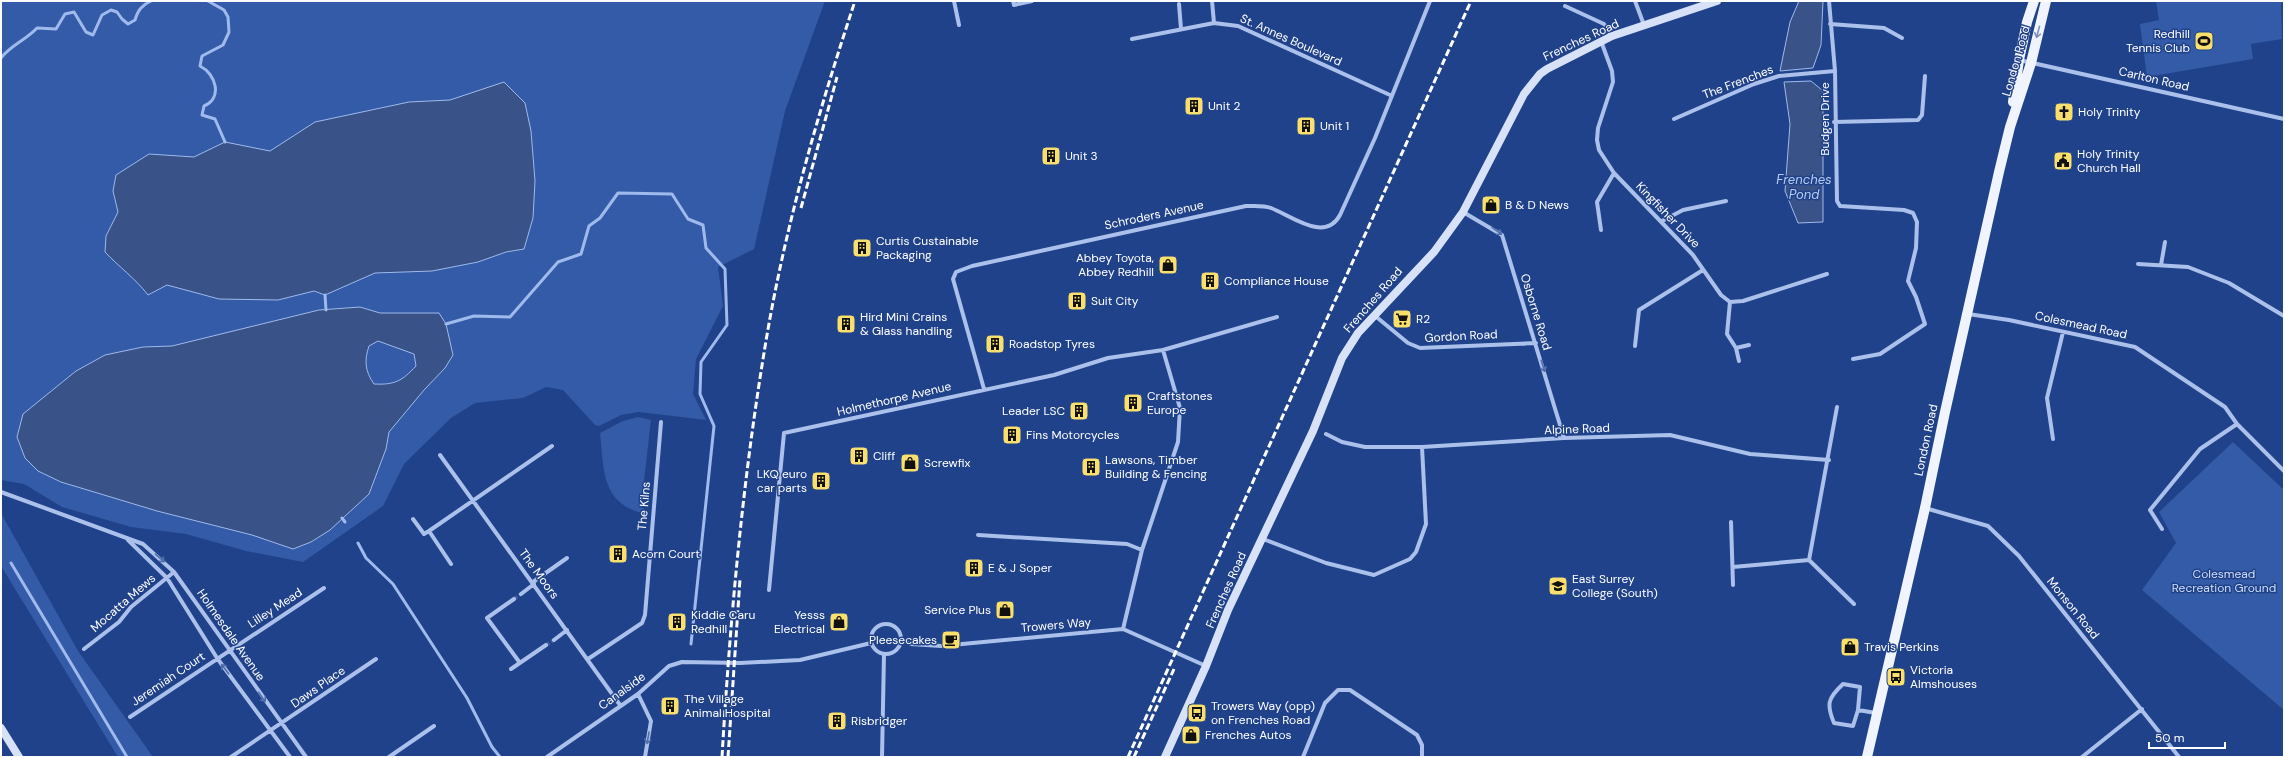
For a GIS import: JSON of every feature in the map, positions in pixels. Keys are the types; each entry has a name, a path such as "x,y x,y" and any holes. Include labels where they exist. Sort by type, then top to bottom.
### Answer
{"main road":[{"name":"London Road","path":"2010,127 2019,60 2027,22 2034,1"},
{"name":"London Road","path":"1867,757 1925,508 1967,314 2010,127 2031,63 2046,1"}],"street":[{"path":"954,1 959,25"},
{"path":"1013,1 1014,5 1032,1"},
{"path":"1212,1 1214,23"},
{"path":"1390,96 1430,1"},
{"path":"1635,1 1644,25"},
{"name":"Frenches Road","path":"1165,757 1206,666 1228,610 1313,431 1342,358 1358,333 1434,252 1463,212 1516,107 1540,74 1612,36 1717,1"},
{"name":"Budgen Drive","path":"1829,1 1835,71 1834,122 1838,204 1840,206 1910,211 1917,222 1916,248 1908,281 1916,297 1925,324 1880,354 1853,359"},
{"path":"1179,4 1181,29"},
{"path":"1565,6 1604,24 1612,36"},
{"name":"St. Annes Boulevard","path":"1132,39 1214,23 1238,26 1390,96"},
{"path":"1830,24 1884,28 1902,38"},
{"name":"Kingfisher Drive","path":"1601,41 1612,71 1613,82 1598,128 1597,140 1599,150 1614,172 1693,255 1721,295 1730,302"},
{"name":"Carlton Road","path":"2019,60 2284,119"},
{"name":"The Frenches","path":"1674,119 1754,84 1779,76 1835,71"},
{"path":"1834,122 1918,120 1922,115 1925,76"},
{"name":"Schroders Avenue","path":"984,389 953,279 956,272 972,266 1079,241 1246,206 1269,207 1320,229 1329,228 1337,221 1340,215 1375,138 1390,96"},
{"path":"1601,230 1597,202 1614,172"},
{"path":"1662,221 1683,210 1726,201"},
{"name":"Osborne Road","path":"1463,212 1502,234 1564,438"},
{"path":"2161,265 2165,242"},
{"path":"2138,264 2188,267 2229,283 2284,316"},
{"path":"1635,346 1639,310 1703,270"},
{"path":"1739,361 1736,348 1726,334 1730,302 1743,302 1827,274"},
{"name":"Colesmead Road","path":"1967,314 2009,320 2135,347 2225,407 2236,424 2284,471"},
{"name":"Gordon Road","path":"1374,315 1408,343 1420,348 1536,343"},
{"name":"Holmethorpe Avenue","path":"768,590 784,433 1054,375 1108,358 1163,350 1277,317"},
{"path":"2053,439 2047,398 2063,332"},
{"path":"1736,348 1749,345"},
{"path":"1124,629 1142,550 1178,442 1180,408 1163,350"},
{"path":"1809,560 1829,460 1837,407"},
{"name":"The Kilns","path":"588,659 642,623 645,615 661,422"},
{"path":"2162,529 2150,510 2200,450 2236,424"},
{"name":"Alpine Road","path":"1326,434 1342,442 1365,447 1422,447 1564,438 1670,435 1750,454 1829,460"},
{"path":"413,519 424,534 552,446"},
{"path":"1262,539 1326,563 1374,575 1410,559 1416,552 1426,524 1422,447"},
{"name":"The Moors","path":"440,455 534,583 620,705"},
{"name":"Holmesdale Avenue","path":"1,492 143,544 174,572 306,757"},
{"name":"Monson Road","path":"1925,508 1988,526 2019,556 2179,757"},
{"path":"1731,522 1733,585"},
{"path":"429,531 451,564"},
{"path":"978,535 1127,544 1142,550"},
{"name":"Holmesdale Avenue","path":"127,539 167,578 217,658 290,757"},
{"path":"521,594 567,558"},
{"path":"1733,567 1809,560 1854,604"},
{"name":"Mocatta Mews","path":"84,649 119,622 131,607 174,572"},
{"name":"Lilley Mead","path":"217,658 324,588"},
{"path":"514,599 488,618 520,663"},
{"path":"884,624 896,628 901,640 897,649 884,654 877,652 871,643 871,638 875,628 884,624"},
{"name":"Trowers Way","path":"901,640 912,644 941,646 1124,629 1206,666"},
{"path":"554,640 567,630"},
{"name":"Canalside","path":"546,757 638,694 669,666 682,662 740,663 800,660 871,643"},
{"path":"511,669 546,645"},
{"path":"882,757 884,654"},
{"name":"Jeremiah Court","path":"130,717 217,658"},
{"name":"Daws Place","path":"231,757 376,659"},
{"path":"1843,684 1860,687 1858,710 1853,726 1834,723 1829,710 1831,695 1843,684"},
{"path":"1303,757 1325,703 1338,690 1350,690 1417,735 1422,745 1422,757"},
{"path":"638,694 651,721 645,757"},
{"path":"2082,757 2142,709"},
{"path":"1858,710 1877,713"},
{"path":"389,757 434,726"},
{"path":"1,728 19,757"}],"green space":[{"path":"1,1 825,1 785,111 754,249 718,267 723,306 696,359 693,394 706,420 639,412 621,415 599,426 595,425 563,390 546,387 523,398 475,403 451,418 404,464 383,506 303,562 246,551 186,534 131,527 62,507 24,484 1,480"},
{"name":"Redhill Tennis Club","path":"2156,1 2282,1 2282,39 2251,44 2253,59 2147,77 2140,24 2159,20"},
{"path":"638,417 651,420 641,507 646,510 645,514 631,509 620,502 612,494 604,472 600,433 623,421"},
{"name":"Colesmead Recreation Ground","path":"2233,442 2284,490 2284,710 2142,590 2176,543 2159,512"},
{"path":"1,513 78,651 153,757 118,757 1,566"}],"water":[{"path":"1799,1 1823,1 1821,45 1813,68 1780,71 1790,22"},
{"name":"Frenches Pond","path":"1811,81 1823,91 1823,222 1798,223 1785,191 1790,124 1784,82"},
{"path":"504,82 525,103 531,131 535,181 533,218 524,249 506,252 478,262 432,271 375,273 325,295 314,291 278,300 219,299 167,285 148,295 138,283 105,252 106,236 118,212 113,191 116,175 149,154 194,157 225,142 270,151 315,122 409,102 450,100"},
{"path":"360,307 380,313 439,313 446,324 453,355 445,368 424,390 389,432 386,449 369,494 330,530 311,542 293,549 252,535 157,511 61,482 38,471 25,458 17,437 23,414 76,371 105,355 143,347 172,346 319,310","holes":["378,341 414,354 416,366 402,379 393,383 374,384 366,366 366,356 369,346"]}],"waterway":[{"path":"1,58 5,53 37,28 56,29 65,14 74,12 86,32 93,35 102,15 111,10 117,12 128,24 135,20 143,6 151,1"},
{"path":"208,1 224,10 228,17 229,32 223,45 202,56 200,66 210,74 215,86 214,98 204,106 202,115 215,119 225,142"},
{"path":"446,324 474,316 510,317 558,262 581,254 589,226 600,218 618,193 672,194 688,219 703,225 706,248 725,269 727,325 701,362 700,394 714,426 691,644"},
{"path":"325,295 326,310"},
{"path":"342,518 345,522"},
{"path":"358,543 366,558 393,584 467,698 492,747 500,757"},
{"path":"11,563 127,757"}],"tunnel":[{"path":"514,599 521,594"},
{"path":"546,645 554,640"}],"railway":[{"path":"722,757 733,605 743,504 764,353 781,264 802,176 827,88 855,1"},
{"path":"1128,757 1471,1"},
{"path":"801,208 837,77"},
{"path":"728,757 740,579"},
{"path":"1134,757 1174,669"}],"place":[{"name":"Redhill Tennis Club","path":"2204,41"},
{"name":"Unit 2","path":"1194,106"},
{"name":"Holy Trinity","path":"2064,112"},
{"name":"Unit 1","path":"1306,126"},
{"name":"Unit 3","path":"1051,156"},
{"name":"Holy Trinity Church Hall","path":"2063,161"},
{"name":"B & D News","path":"1491,205"},
{"name":"Curtis Custainable Packaging","path":"862,248"},
{"name":"Abbey Toyota, Abbey Redhill","path":"1168,265"},
{"name":"Compliance House","path":"1210,281"},
{"name":"Suit City","path":"1077,301"},
{"name":"R2","path":"1402,319"},
{"name":"Hird Mini Crains & Glass handling","path":"846,324"},
{"name":"Roadstop Tyres","path":"995,344"},
{"name":"Craftstones Europe","path":"1133,403"},
{"name":"Leader LSC","path":"1079,411"},
{"name":"Fins Motorcycles","path":"1012,435"},
{"name":"Cliff","path":"859,456"},
{"name":"Screwfix","path":"910,463"},
{"name":"Lawsons, Timber Building & Fencing","path":"1091,467"},
{"name":"LKQ euro car parts","path":"821,481"},
{"name":"Acorn Court","path":"618,554"},
{"name":"E & J Soper","path":"974,568"},
{"name":"East Surrey College (South)","path":"1558,586"},
{"name":"Service Plus","path":"1005,610"},
{"name":"Kiddie Caru Redhill","path":"677,622"},
{"name":"Yesss Electrical","path":"839,622"},
{"name":"Pleesecakes","path":"951,640"},
{"name":"Travis Perkins","path":"1850,647"},
{"name":"Victoria Almshouses","path":"1896,677"},
{"name":"The Village Animal Hospital","path":"670,706"},
{"name":"Trowers Way (opp) on Frenches Road","path":"1197,713"},
{"name":"Risbridger","path":"837,721"},
{"name":"Frenches Autos","path":"1191,735"}]}
